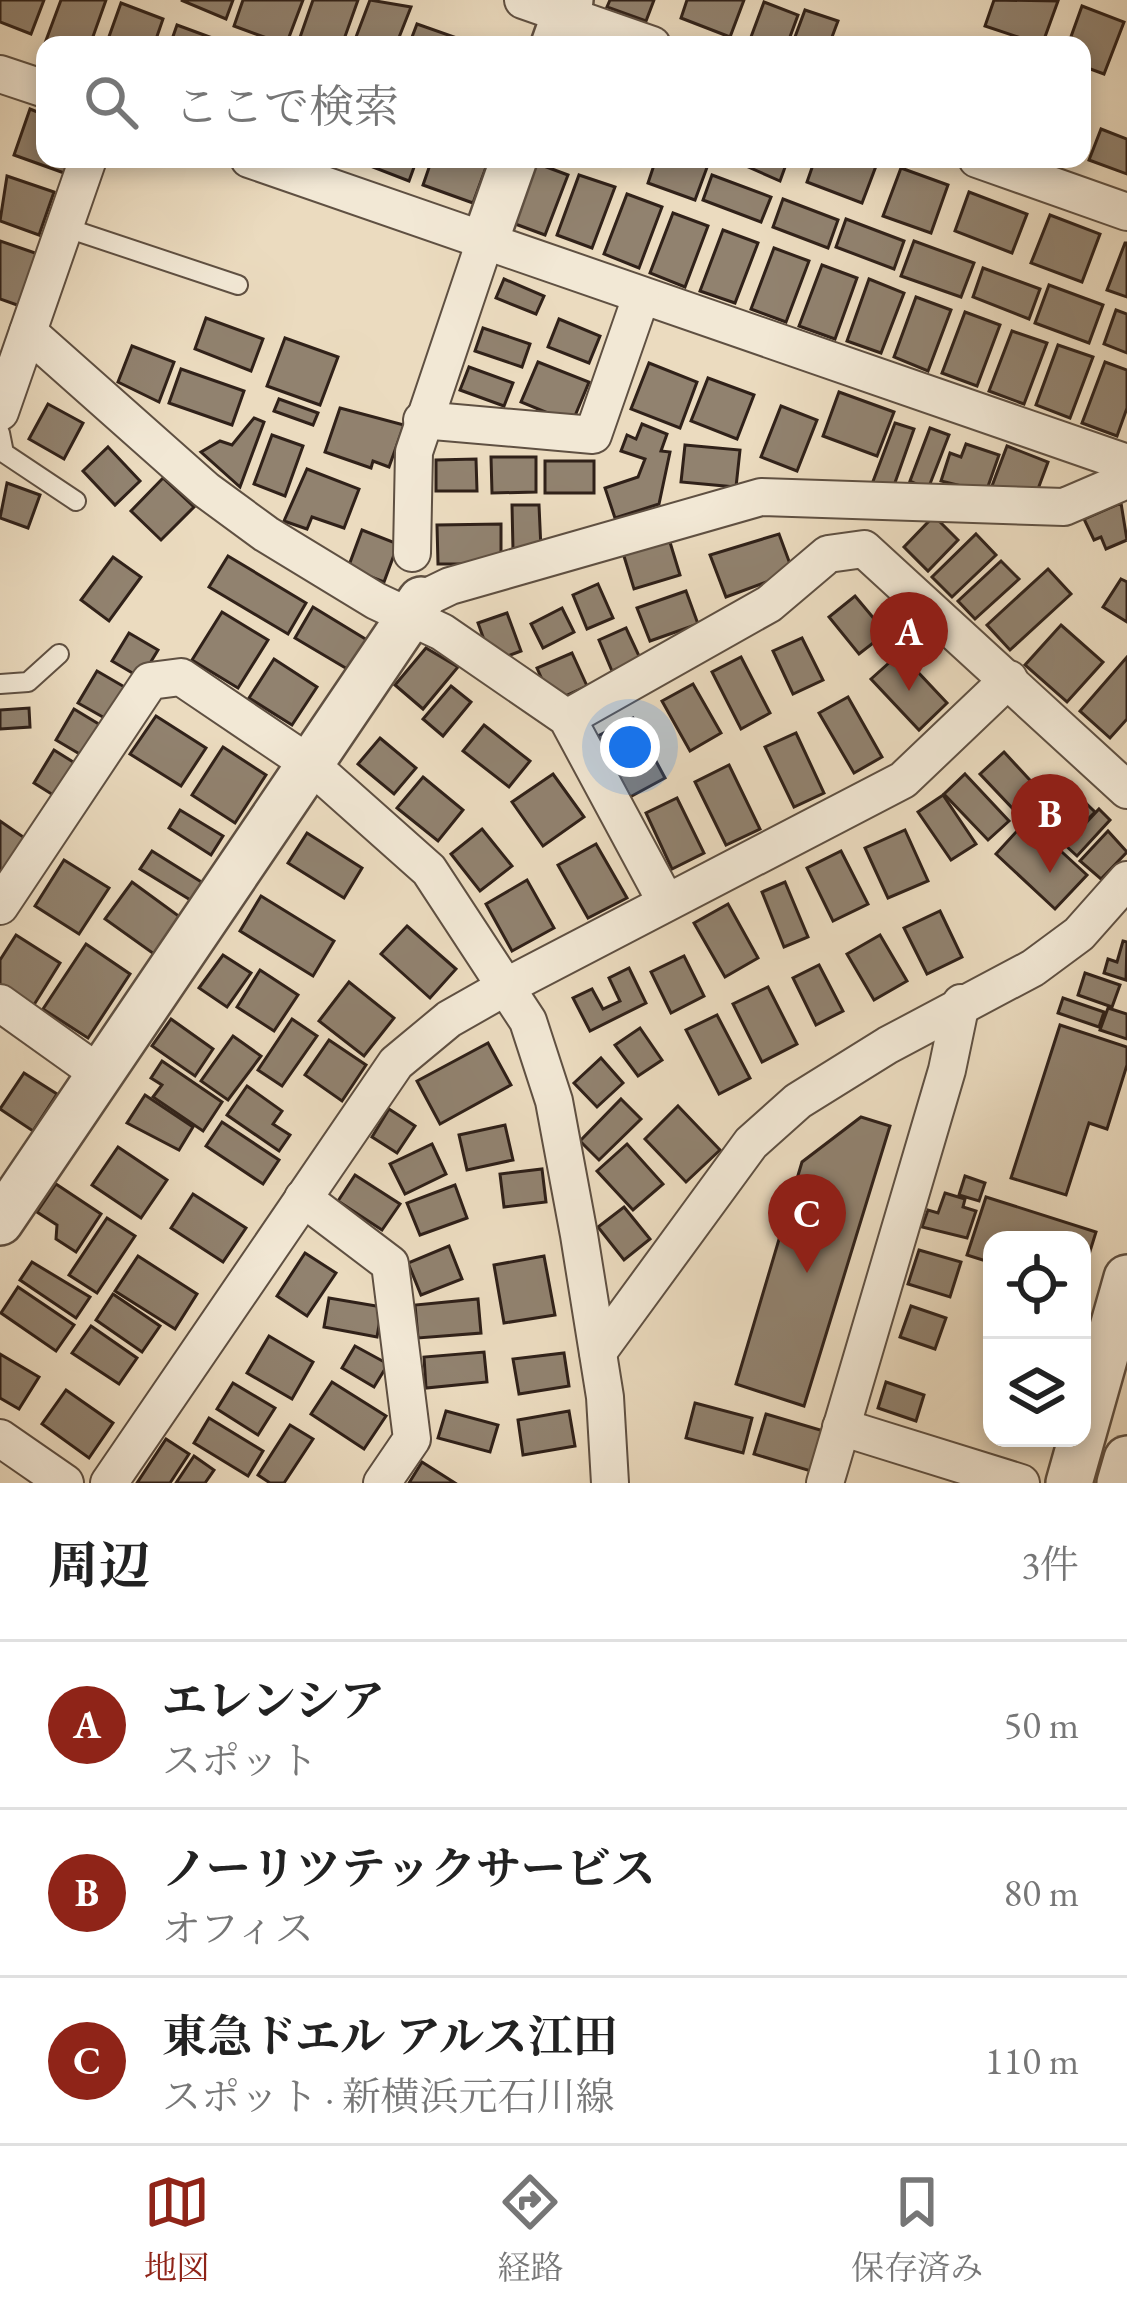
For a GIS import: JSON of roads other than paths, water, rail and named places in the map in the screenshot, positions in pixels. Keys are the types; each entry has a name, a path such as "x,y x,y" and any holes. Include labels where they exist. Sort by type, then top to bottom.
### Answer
{"street":[{"path":"553,15 622,36"},
{"path":"0,74 36,86"},
{"path":"0,412 85,168"},
{"path":"275,168 1127,463"},
{"path":"412,553 414,452 422,420 511,168"},
{"path":"1002,168 1127,212"},
{"path":"422,420 593,435 641,297"},
{"path":"28,332 251,523 376,601 417,608 567,718 666,902"},
{"path":"0,1222 417,608 450,586 760,497 1064,507 1127,480"},
{"path":"567,718 769,604 828,554 864,549 1127,790"},
{"path":"0,906 150,681 181,677 311,765 429,870 528,1021 554,1101 598,1352 610,1483"},
{"path":"109,1483 396,1064 448,1019 508,985 904,780 1009,679"},
{"path":"598,1352 751,1143 798,1101 962,1003 1033,968 1078,934 1127,880"},
{"path":"0,1003 101,1075"},
{"path":"825,1483 962,1003"},
{"path":"304,1198 390,1264 412,1439 382,1483"},
{"path":"1070,1483 1127,1277"},
{"path":"842,1427 1021,1483"},
{"path":"0,1438 65,1483"},
{"path":"1120,1483 1127,1460"}],"lane":[{"path":"64,227 238,285"},
{"path":"0,433 4,453 76,501"},
{"path":"0,684 28,682 59,654"}],"place":[{"name":"エレンシア","path":"909,691"},
{"name":"ノーリツテックサービス","path":"1050,873"},
{"name":"東急ドエル アルス江田","path":"807,1273"}]}
